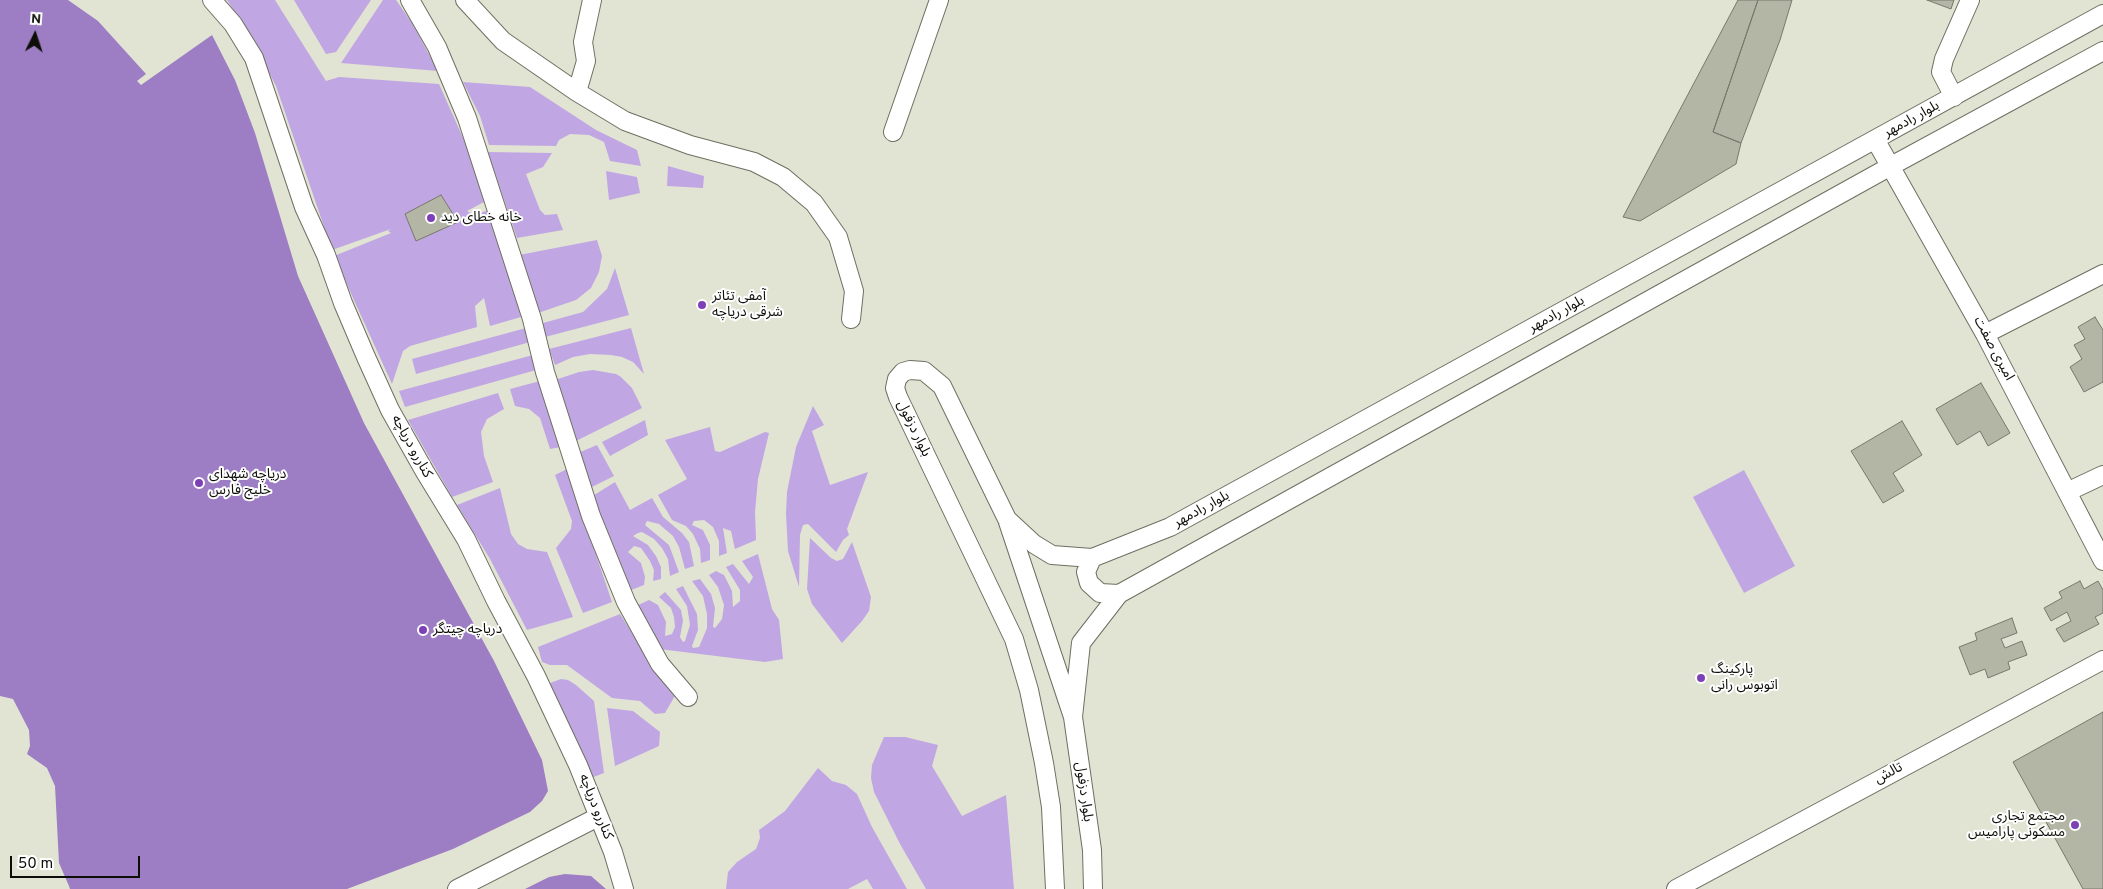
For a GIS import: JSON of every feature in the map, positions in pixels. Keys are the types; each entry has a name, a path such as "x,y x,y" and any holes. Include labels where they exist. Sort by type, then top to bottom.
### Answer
{"street":[{"name":"کناررو دریاچه","path":"212,0 233,24 254,58 304,207 326,255 342,304 390,410 466,539 536,676 578,765 624,889"},
{"path":"410,0 437,46 471,127 532,319 545,372 591,516 626,602 660,664 688,697"},
{"path":"465,0 503,41 577,92 625,121 690,145 754,162 783,177 814,203 838,237 854,291 851,320"},
{"path":"577,92 586,61 583,42 592,0"},
{"path":"893,132 939,0"},
{"path":"1954,97 1941,72 1944,59 1970,0"},
{"name":"بلوار رادمهر","path":"1007,519 1034,544 1052,555 1092,558 1170,527 2103,14"},
{"path":"1073,716 1081,643 1119,594 1891,166 2103,51"},
{"name":"امیری صفت","path":"1876,140 1985,334 2103,561"},
{"path":"1985,334 2103,274"},
{"name":"بلوار دزفول","path":"1055,889 1051,807 1029,690 1014,639 898,397 895,388 897,379 903,372 910,370 924,371 942,386 1007,519 1073,716 1092,850 1093,889"},
{"path":"2067,492 2103,475"},
{"path":"1092,558 1086,572 1089,583 1100,593 1119,594"},
{"name":"تالش","path":"1676,889 2103,660"},
{"path":"456,889 598,817"}],"shaded area":[{"name":"دریاچه شهدای خلیج فارس","path":"0,0 68,0 98,21 146,74 137,81 141,85 212,35 235,80 255,133 298,276 364,423 494,661 542,760 548,791 542,801 530,812 453,849 347,889 70,889 59,863 55,786 47,768 27,754 30,746 29,730 13,699 0,696"},
{"path":"227,0 275,0 326,81 339,77 439,84 472,158 484,202 467,211 474,215 489,210 521,317 490,326 484,298 475,306 477,327 410,346 403,351 392,384 334,256 391,233 388,231 391,229 332,250 276,86 247,30"},
{"path":"294,0 371,0 336,52 326,54"},
{"path":"383,0 396,0 412,23 438,71 341,63"},
{"path":"463,82 530,87 596,130 637,150 641,166 610,161 604,142 589,135 570,134 559,140 556,146 489,145 480,116"},
{"path":"488,152 552,153 543,167 526,174 540,210 545,215 557,214 563,230 517,238"},
{"path":"668,166 704,176 703,188 667,186"},
{"path":"606,171 637,177 640,193 609,200"},
{"path":"597,240 602,256 599,272 591,288 576,300 538,313 519,255"},
{"path":"615,268 629,315 545,337 543,323 583,312 607,289"},
{"path":"526,328 530,342 416,374 412,359"},
{"path":"631,328 644,374 633,362 611,355 590,354 573,357 555,365 549,349"},
{"path":"533,355 536,370 405,407 399,391"},
{"path":"593,370 616,374 621,377 632,388 642,408 574,442 555,380 579,372"},
{"path":"540,381 561,447 550,449 540,418 529,409 515,406 510,389"},
{"path":"498,393 504,409 487,419 481,432 484,456 493,482 452,497 408,420"},
{"path":"813,406 824,425 812,431 830,485 868,472 847,529 849,535 843,540 836,552 808,524 803,525 800,535 799,587 788,551 787,492 796,447"},
{"path":"645,420 648,435 610,456 602,442"},
{"path":"710,427 715,451 720,452 765,432 769,433 758,479 755,512 756,540 735,549 731,531 723,528 727,553 719,556 719,541 713,527 704,520 694,521 692,525 703,530 710,545 710,560 701,563 700,549 693,534 686,526 672,520 658,495 687,479 665,440"},
{"path":"597,445 614,476 590,488 578,453"},
{"path":"567,469 612,602 583,613 556,548 571,529 572,521 555,475"},
{"path":"1744,470 1795,566 1744,593 1693,497"},
{"path":"615,482 630,510 652,498 663,517 682,533 689,542 694,566 685,569 679,547 673,536 659,524 647,521 645,525 669,545 679,572 670,576 668,559 662,548 654,539 642,532 638,533 633,536 648,545 656,556 661,567 661,579 653,581 654,570 650,561 641,548 634,546 628,552 641,563 645,577 644,585 626,592 591,497"},
{"path":"500,488 511,534 518,544 527,549 547,552 573,617 527,630 490,559 457,505"},
{"path":"810,538 831,558 837,561 843,559 852,542 871,597 869,611 842,643 812,604 807,589"},
{"path":"758,554 772,609 779,620 783,659 765,662 659,649 634,607 649,600 658,605 666,622 665,636 672,634 675,627 671,608 659,597 665,592 681,610 683,621 680,637 683,642 690,625 687,606 676,589 683,586 697,614 698,630 692,646 693,648 699,647 707,628 707,614 703,596 692,581 700,579 711,594 715,608 713,627 715,628 722,619 724,605 718,587 709,575 716,571 724,575 732,591 733,607 740,601 740,590 726,567 733,564 749,584 753,577 742,561"},
{"path":"620,614 643,651 676,694 665,713 655,714 640,701 612,698 567,665 550,665 542,662 538,647"},
{"path":"561,679 568,680 576,685 594,701 604,773 591,778 550,683"},
{"path":"607,708 633,711 660,732 659,746 615,766"},
{"path":"884,737 905,737 938,745 932,766 962,816 1006,795 1014,889 926,889 900,844 874,792 871,778 872,765"},
{"path":"818,768 832,781 846,785 857,794 872,827 907,889 873,889 867,879 848,889 726,889 728,872 737,862 756,849 760,838 759,830 785,811"},
{"path":"565,874 591,876 606,889 525,889 549,877"}],"building":[{"path":"1738,0 1758,0 1713,132 1741,143 1736,164 1640,221 1623,217"},
{"path":"1758,0 1792,0 1780,40 1741,143 1713,132"},
{"path":"1927,0 1954,0 1951,9"},
{"name":"خانه خطای دید","path":"441,195 458,222 416,241 405,214"},
{"path":"2095,317 2103,330 2103,382 2084,392 2070,367 2082,359 2074,345 2085,339 2078,327"},
{"path":"1981,383 2010,433 1988,446 1980,431 1957,445 1936,409"},
{"path":"1902,421 1922,455 1893,473 1904,491 1883,503 1851,451"},
{"path":"2080,581 2084,589 2098,581 2103,590 2103,613 2095,617 2099,624 2064,642 2056,629 2071,621 2067,612 2051,621 2044,608 2062,598 2059,592"},
{"path":"2012,618 2017,633 2001,639 2005,648 2022,641 2027,655 2008,662 2010,669 1988,678 1985,669 1970,675 1959,647 1977,640 1975,633"},
{"name":"مجتمع تجاری مسکونی پارامیس","path":"2103,712 2103,889 2083,889 2013,762"}],"place":[{"name":"خانه خطای دید","path":"431,218"},
{"name":"آمفی تئاتر شرقی دریاچه","path":"702,305"},
{"name":"دریاچه شهدای خلیج فارس","path":"199,483"},
{"name":"دریاچه چیتگر","path":"423,630"},
{"name":"پارکینگ اتوبوس رانی","path":"1701,678"},
{"name":"مجتمع تجاری مسکونی پارامیس","path":"2075,825"}]}
